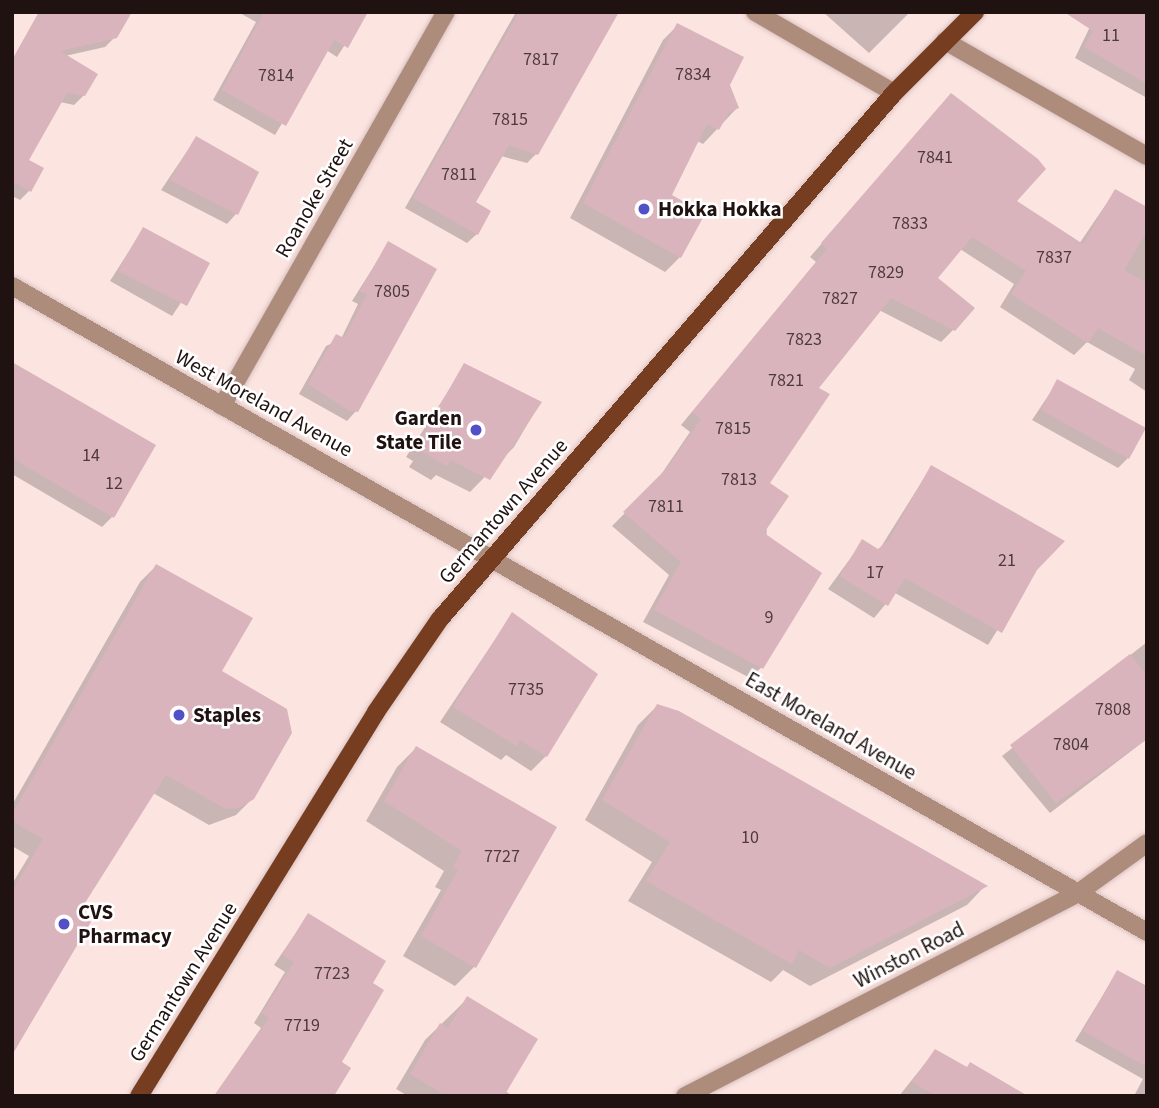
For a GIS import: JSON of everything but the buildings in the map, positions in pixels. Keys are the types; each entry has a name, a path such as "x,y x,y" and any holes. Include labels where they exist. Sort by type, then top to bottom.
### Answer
{"main road":[{"name":"Germantown Avenue","path":"139,1096 395,681 493,559 894,93 975,12"}],"street":[{"name":"Roanoke Street","path":"222,406 446,12"},
{"path":"755,12 894,93"},
{"path":"945,41 1147,156"},
{"name":"West Moreland Avenue","path":"12,286 493,559"},
{"name":"East Moreland Avenue","path":"493,559 1147,932"},
{"name":"Winston Road","path":"685,1096 1079,893 1147,843"}],"place":[{"name":"Hokka Hokka","path":"644,209"},
{"name":"Garden State Tile","path":"476,430"},
{"name":"Staples","path":"179,715"},
{"name":"CVS Pharmacy","path":"64,924"}]}
